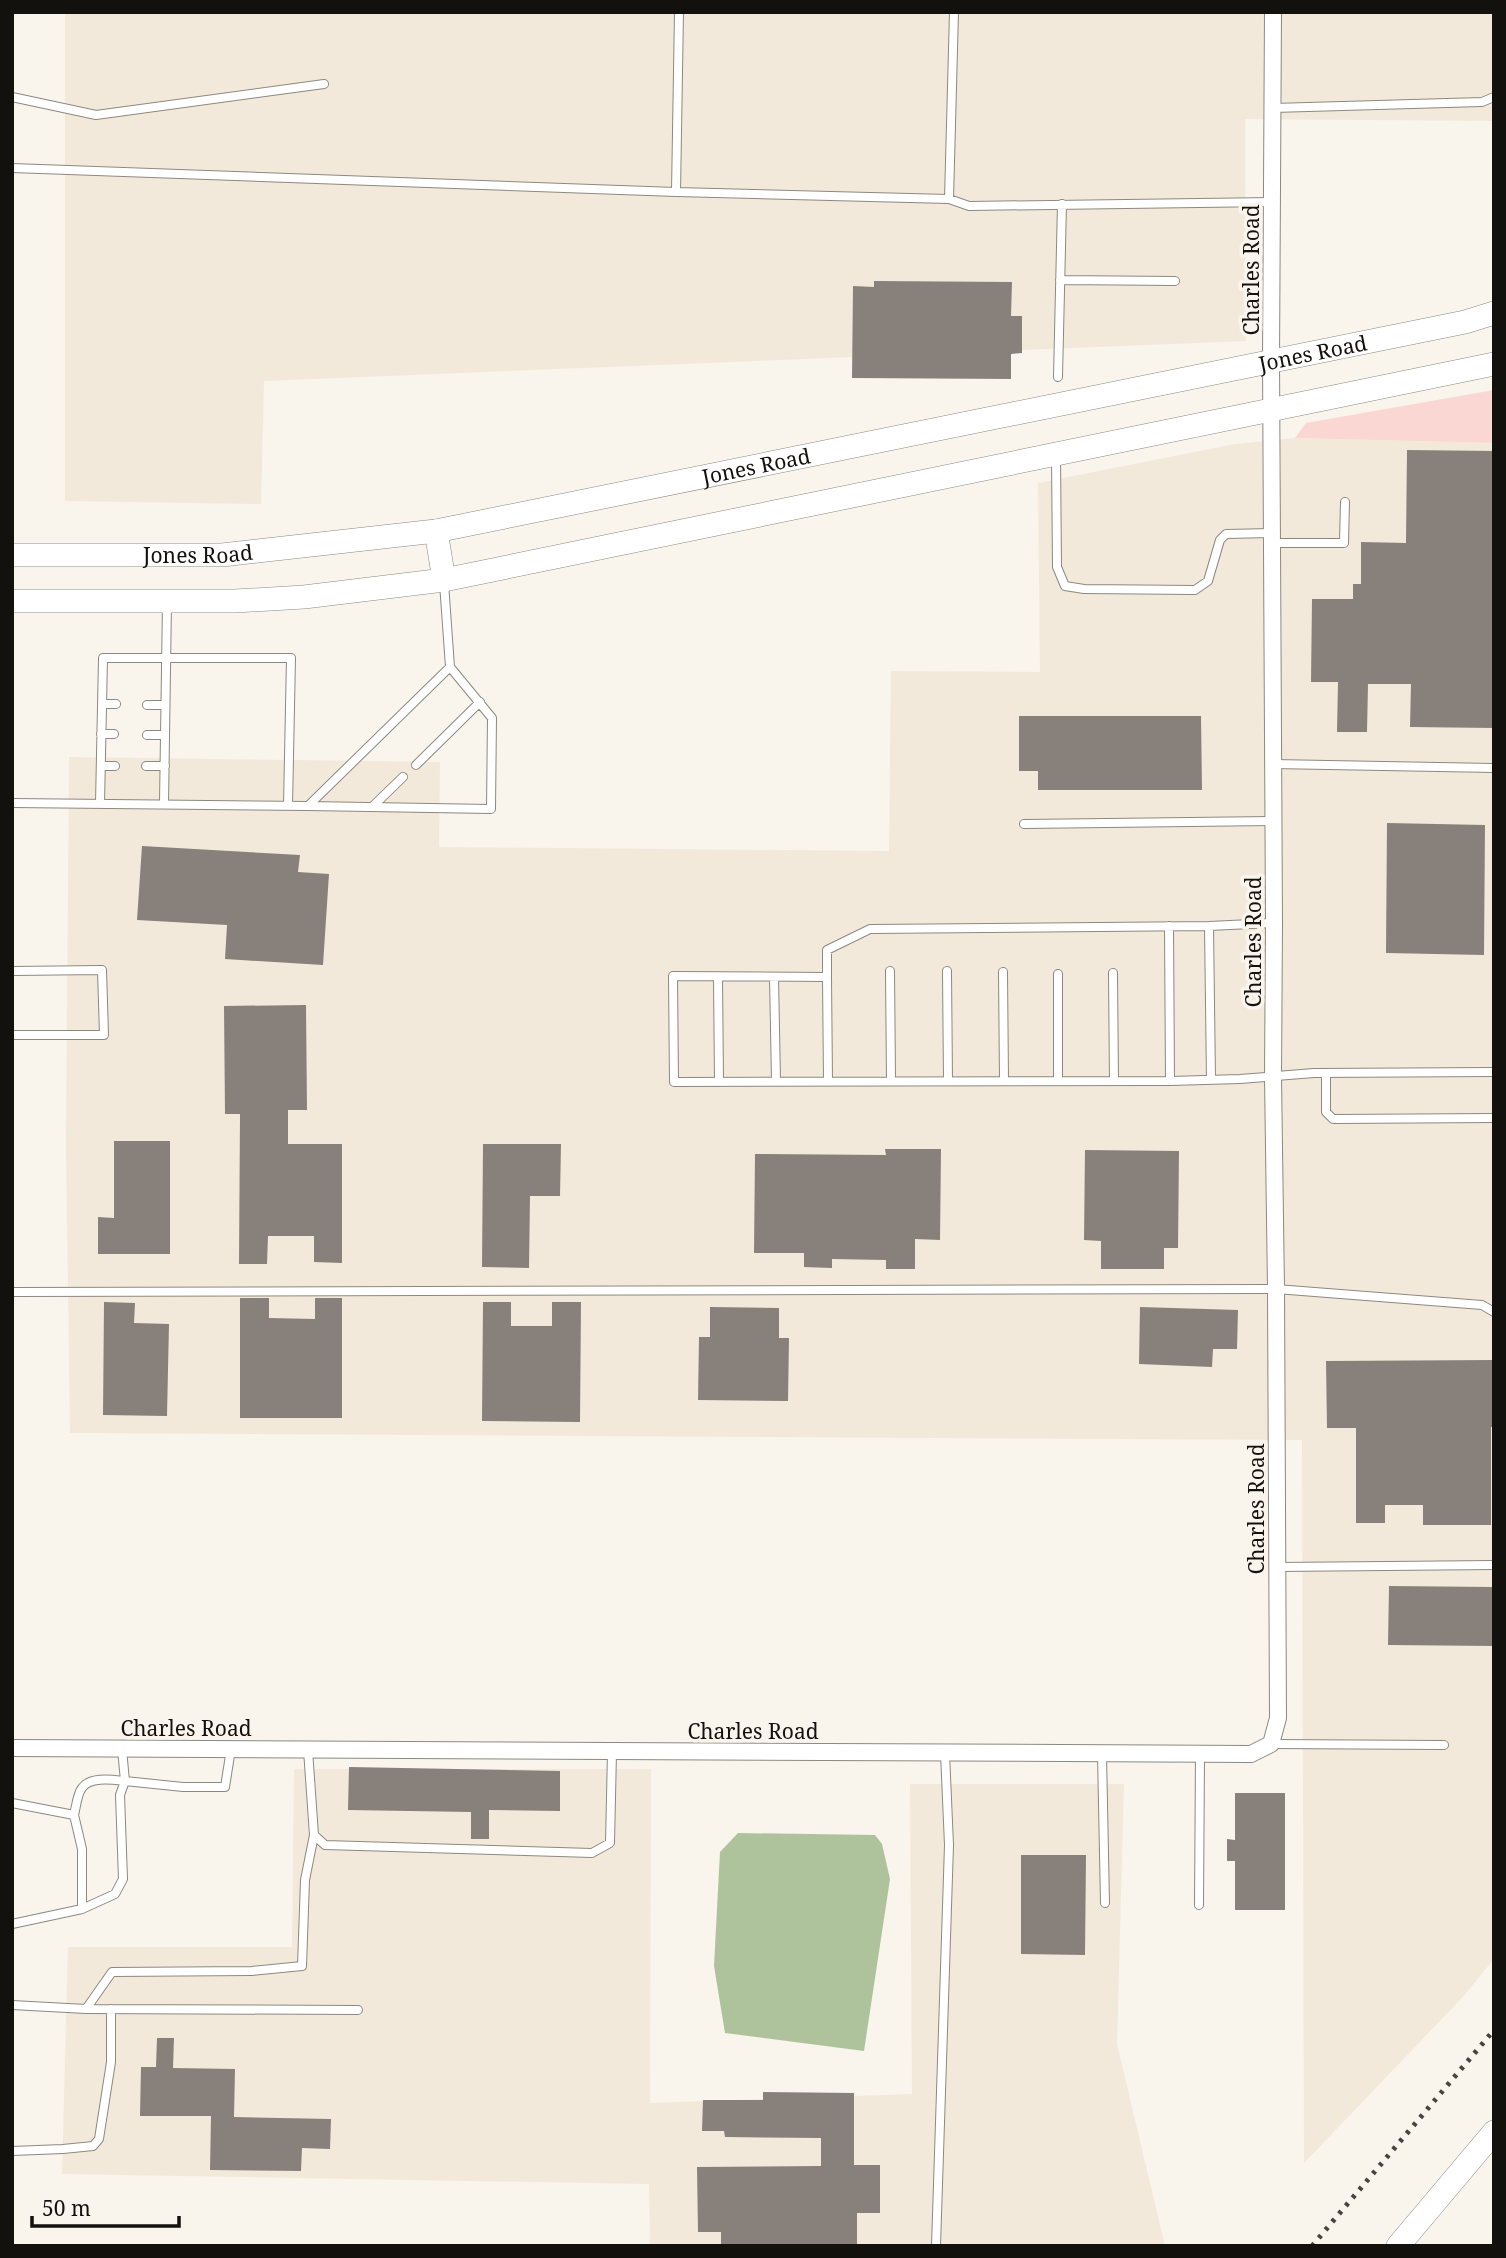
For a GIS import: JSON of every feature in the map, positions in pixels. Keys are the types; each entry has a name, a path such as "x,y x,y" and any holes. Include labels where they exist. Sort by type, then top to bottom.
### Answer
{"main road":[{"name":"Jones Road","path":"12,555 222,555 436,531 1465,322 1494,313"},
{"path":"12,601 167,602 304,597 444,580 1494,364"},
{"path":"436,531 444,580"},
{"path":"1398,2246 1494,2132"}],"street":[{"name":"Charles Road","path":"12,1748 1251,1754 1271,1744 1278,1718 1273,1077 1273,12"}],"lane":[{"path":"676,192 679,12"},
{"path":"949,199 954,12"},
{"path":"12,97 96,115 324,84"},
{"path":"1273,108 1482,102 1494,97"},
{"path":"12,168 949,199 969,206 1272,202"},
{"path":"1058,377 1062,204"},
{"path":"1060,280 1175,281"},
{"path":"1056,454 1057,566 1065,586 1084,589 1195,590 1208,582 1220,540 1226,534 1345,543 1345,502"},
{"path":"12,803 491,809 492,718 450,667 444,580"},
{"path":"164,804 167,602"},
{"path":"100,804 103,659 291,658 288,806"},
{"path":"308,806 450,667"},
{"path":"416,765 480,702"},
{"path":"102,704 116,704"},
{"path":"147,705 165,705"},
{"path":"101,734 114,734"},
{"path":"147,735 165,735"},
{"path":"1273,764 1494,768"},
{"path":"101,766 114,766"},
{"path":"146,766 165,766"},
{"path":"373,806 403,777"},
{"path":"1024,824 1274,821"},
{"path":"828,1080 827,950 870,929 1274,923"},
{"path":"1169,926 1170,1081"},
{"path":"1209,926 1210,1080"},
{"path":"12,971 102,970 104,1035 12,1035"},
{"path":"890,971 891,1080"},
{"path":"947,971 948,1081"},
{"path":"1003,972 1004,1081"},
{"path":"1113,973 1114,1081"},
{"path":"1058,974 1058,1081"},
{"path":"827,977 673,976 674,1082 1170,1081 1326,1073 1494,1072"},
{"path":"718,977 719,1082"},
{"path":"774,977 776,1081"},
{"path":"1326,1073 1326,1112 1334,1119 1494,1118"},
{"path":"12,1292 1276,1289 1482,1305 1494,1312"},
{"path":"1277,1567 1494,1565"},
{"path":"1271,1744 1444,1745"},
{"path":"12,1924 82,1909 115,1894 123,1879 120,1795 125,1781 122,1749"},
{"path":"82,1909 82,1849 74,1815 82,1788 90,1782 107,1780 183,1787 225,1787 231,1749"},
{"path":"86,2009 111,1972 253,1971 302,1966 305,1880 314,1835 308,1750"},
{"path":"314,1835 325,1845 592,1853 610,1843 612,1752"},
{"path":"936,2246 949,1845 945,1753"},
{"path":"1102,1754 1105,1903"},
{"path":"1199,1905 1200,1754"},
{"path":"12,1802 74,1815"},
{"path":"12,2005 86,2009 358,2010"},
{"path":"12,2151 93,2146 99,2139 111,2062 111,2009"}],"shaded area":[{"path":"65,12 1494,12 1494,121 1245,119 1246,341 264,381 261,504 65,501"},
{"path":"1494,390 1494,443 1295,438 1306,423"},
{"path":"1295,438 1494,443 1494,1959 1461,1999 1304,2163 1302,1440 70,1433 66,1146 69,757 440,762 439,847 889,851 891,671 1040,672 1038,483 1235,444"},
{"path":"294,1769 651,1769 650,2103 912,2094 910,1784 1124,1784 1117,2044 1165,2246 650,2246 649,2184 62,2174 68,1947 292,1947"},
{"path":"738,1833 875,1835 882,1844 890,1879 864,2051 725,2033 714,1966 720,1852"}],"building":[{"path":"874,281 1012,282 1011,316 1022,316 1022,353 1011,354 1011,379 852,378 853,286 874,287"},
{"path":"1407,450 1494,451 1494,728 1410,727 1411,684 1368,684 1367,732 1337,732 1338,682 1311,682 1312,599 1353,599 1353,584 1361,584 1361,542 1406,543"},
{"path":"1019,716 1201,716 1202,790 1038,790 1038,771 1019,771"},
{"path":"1387,823 1485,825 1484,955 1386,953"},
{"path":"142,846 300,855 298,872 329,874 323,965 225,959 227,925 137,920"},
{"path":"306,1005 307,1110 288,1110 288,1144 342,1144 342,1263 314,1262 314,1236 268,1236 267,1264 239,1264 240,1114 225,1114 224,1006"},
{"path":"114,1141 170,1141 170,1254 98,1254 98,1217 114,1218"},
{"path":"483,1144 561,1144 560,1196 530,1196 529,1268 482,1267"},
{"path":"885,1149 941,1149 940,1240 915,1239 915,1269 886,1269 886,1260 832,1259 832,1268 804,1267 804,1253 754,1253 755,1154 886,1155"},
{"path":"1085,1150 1179,1151 1178,1248 1164,1248 1164,1269 1101,1269 1101,1241 1084,1240"},
{"path":"240,1298 269,1298 269,1318 315,1319 315,1298 342,1298 342,1418 240,1418"},
{"path":"104,1302 135,1303 134,1323 169,1324 167,1416 103,1415"},
{"path":"483,1302 511,1302 511,1326 552,1326 552,1302 581,1302 580,1422 482,1421"},
{"path":"710,1307 779,1308 779,1338 789,1338 788,1401 698,1400 699,1337 710,1337"},
{"path":"1140,1307 1238,1310 1237,1349 1213,1349 1212,1367 1139,1364"},
{"path":"1494,1360 1491,1525 1423,1525 1423,1505 1385,1505 1385,1523 1356,1523 1356,1428 1327,1428 1326,1361"},
{"path":"1389,1586 1494,1587 1494,1646 1388,1645"},
{"path":"349,1767 560,1771 560,1811 489,1810 489,1839 471,1839 471,1812 348,1810"},
{"path":"1235,1793 1285,1793 1285,1910 1235,1910 1235,1861 1227,1861 1227,1839 1235,1840"},
{"path":"1021,1855 1086,1855 1085,1955 1021,1954"},
{"path":"157,2038 174,2038 173,2068 235,2069 234,2117 331,2119 330,2149 302,2148 301,2171 210,2170 211,2116 140,2116 141,2067 156,2067"},
{"path":"763,2092 854,2093 854,2165 880,2165 880,2213 857,2213 857,2246 721,2246 721,2232 698,2232 697,2167 821,2166 821,2138 725,2137 724,2131 702,2131 703,2100 763,2100"}],"railway":[{"path":"1312,2246 1494,2030"}]}
